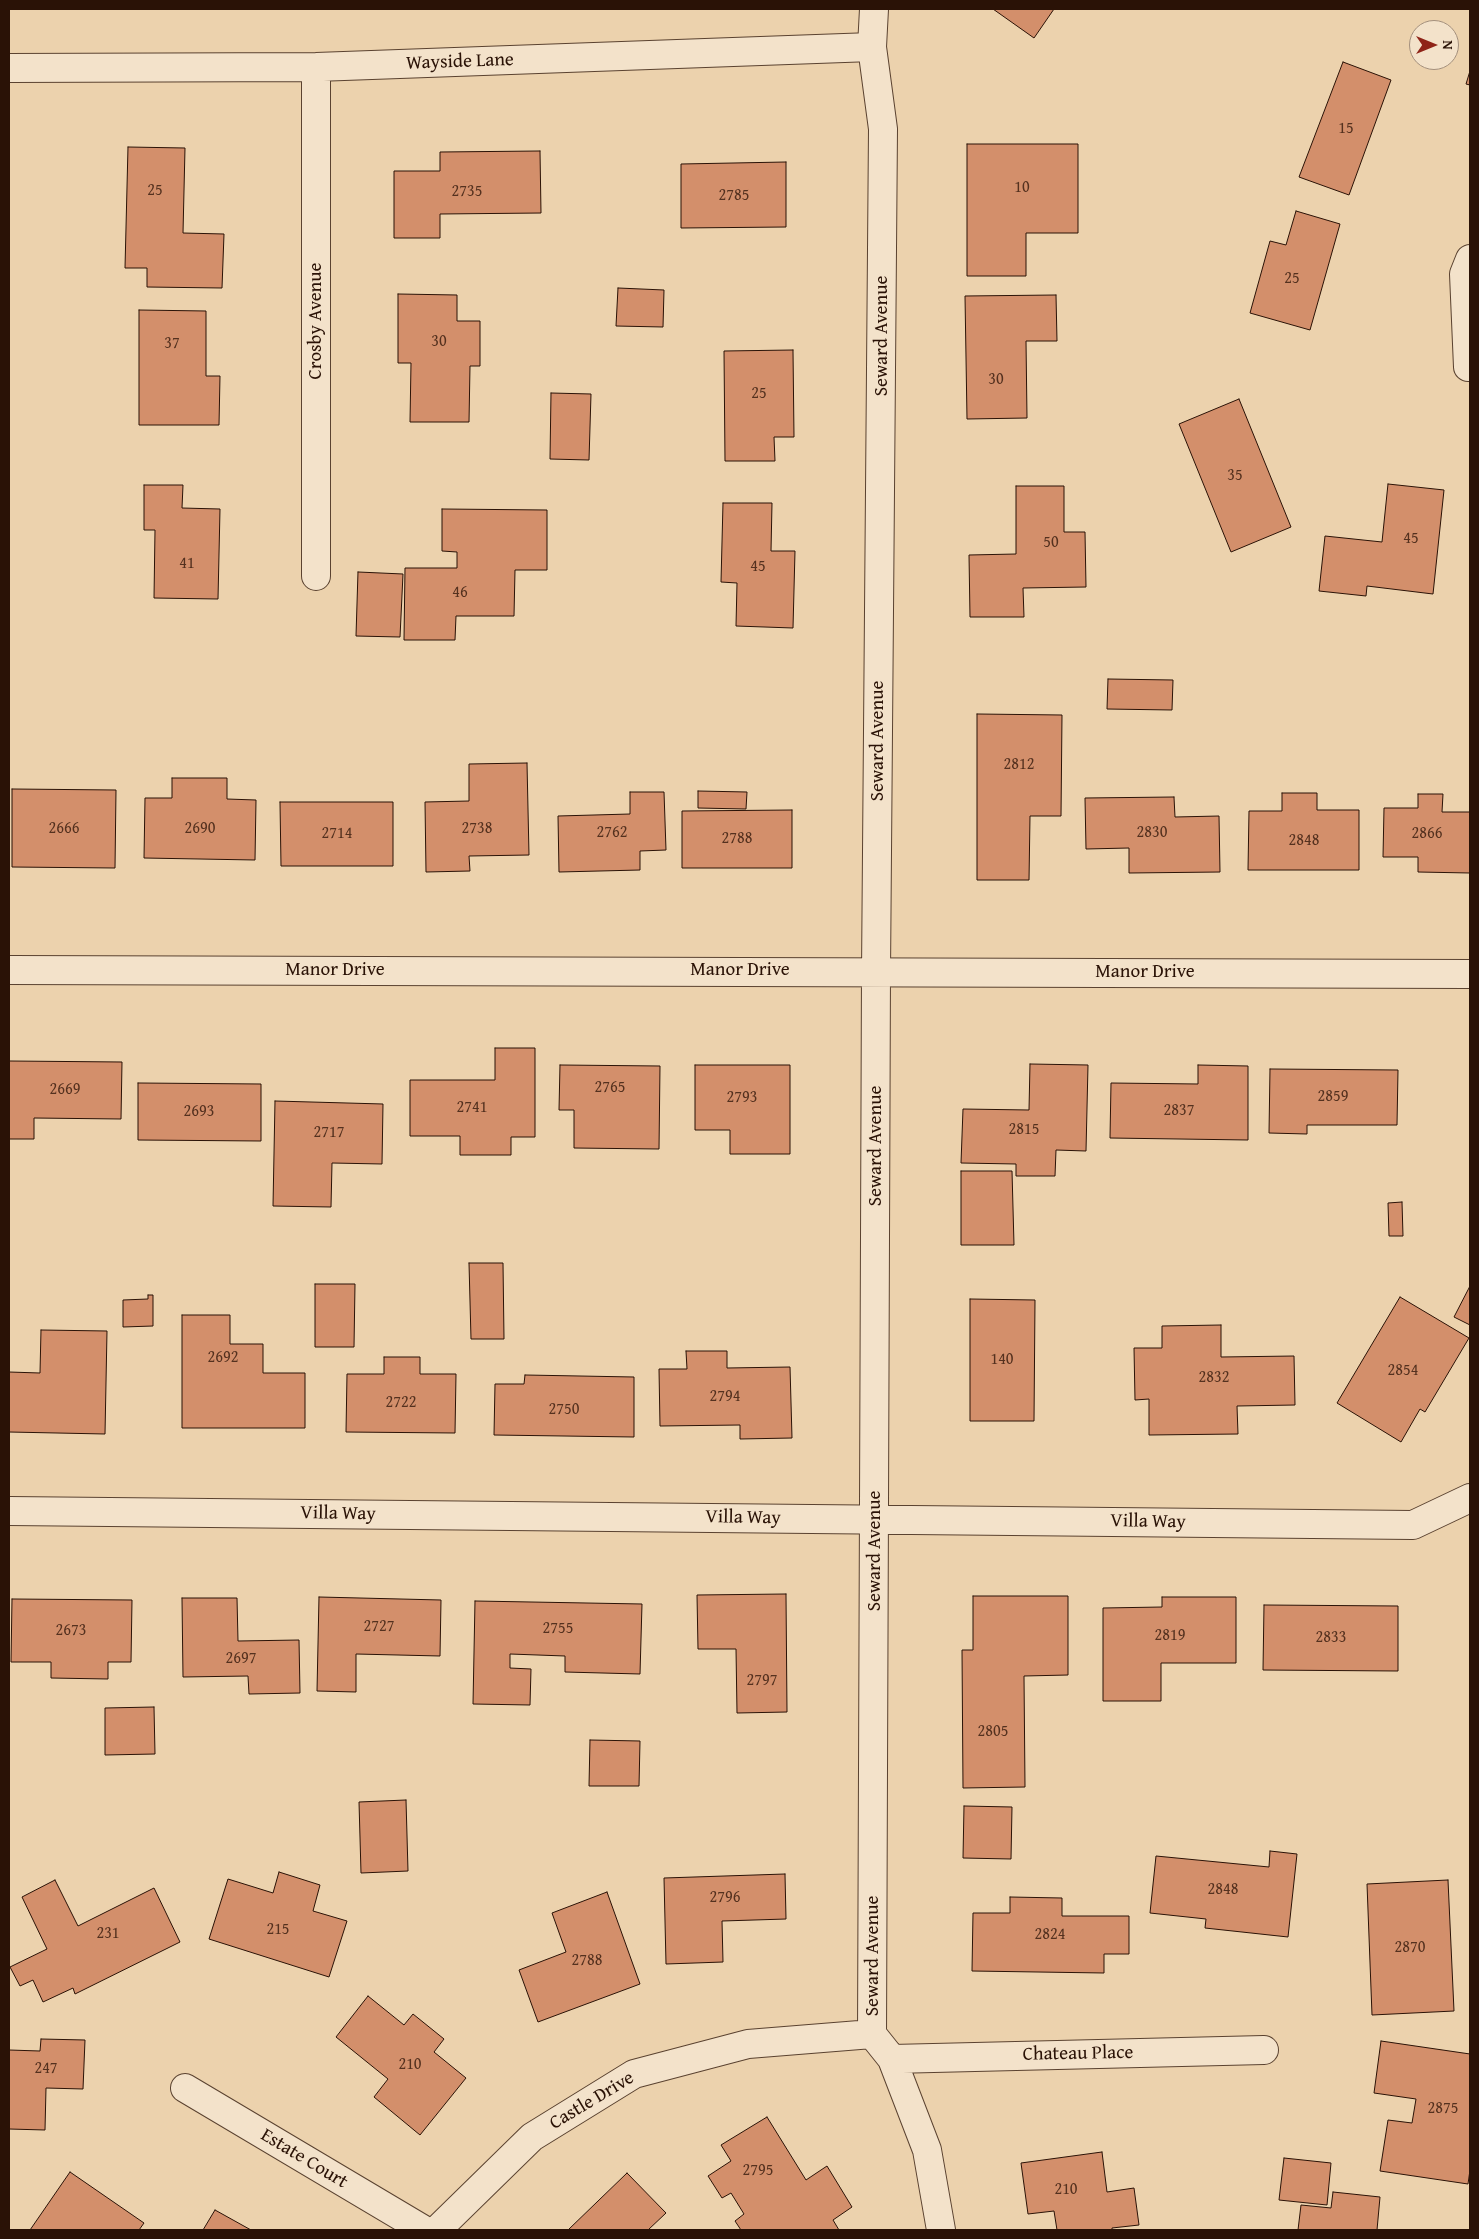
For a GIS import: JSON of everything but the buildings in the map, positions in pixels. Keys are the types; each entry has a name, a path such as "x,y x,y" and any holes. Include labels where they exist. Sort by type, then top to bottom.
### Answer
{"street":[{"path":"872,47 874,9"},
{"name":"Wayside Lane","path":"9,68 316,66 872,47"},
{"name":"Seward Avenue","path":"872,47 884,129 876,971 872,2034 892,2059 927,2150 941,2230"},
{"name":"Crosby Avenue","path":"316,66 316,576"},
{"path":"1468,367 1464,274 1470,259"},
{"name":"Manor Drive","path":"9,970 1470,974"},
{"name":"Villa Way","path":"9,1511 1413,1525 1470,1498"},
{"name":"Castle Drive","path":"438,2230 532,2137 634,2074 748,2044 872,2034"},
{"name":"Chateau Place","path":"892,2059 1264,2050"},
{"name":"Estate Court","path":"185,2088 424,2230"}]}
